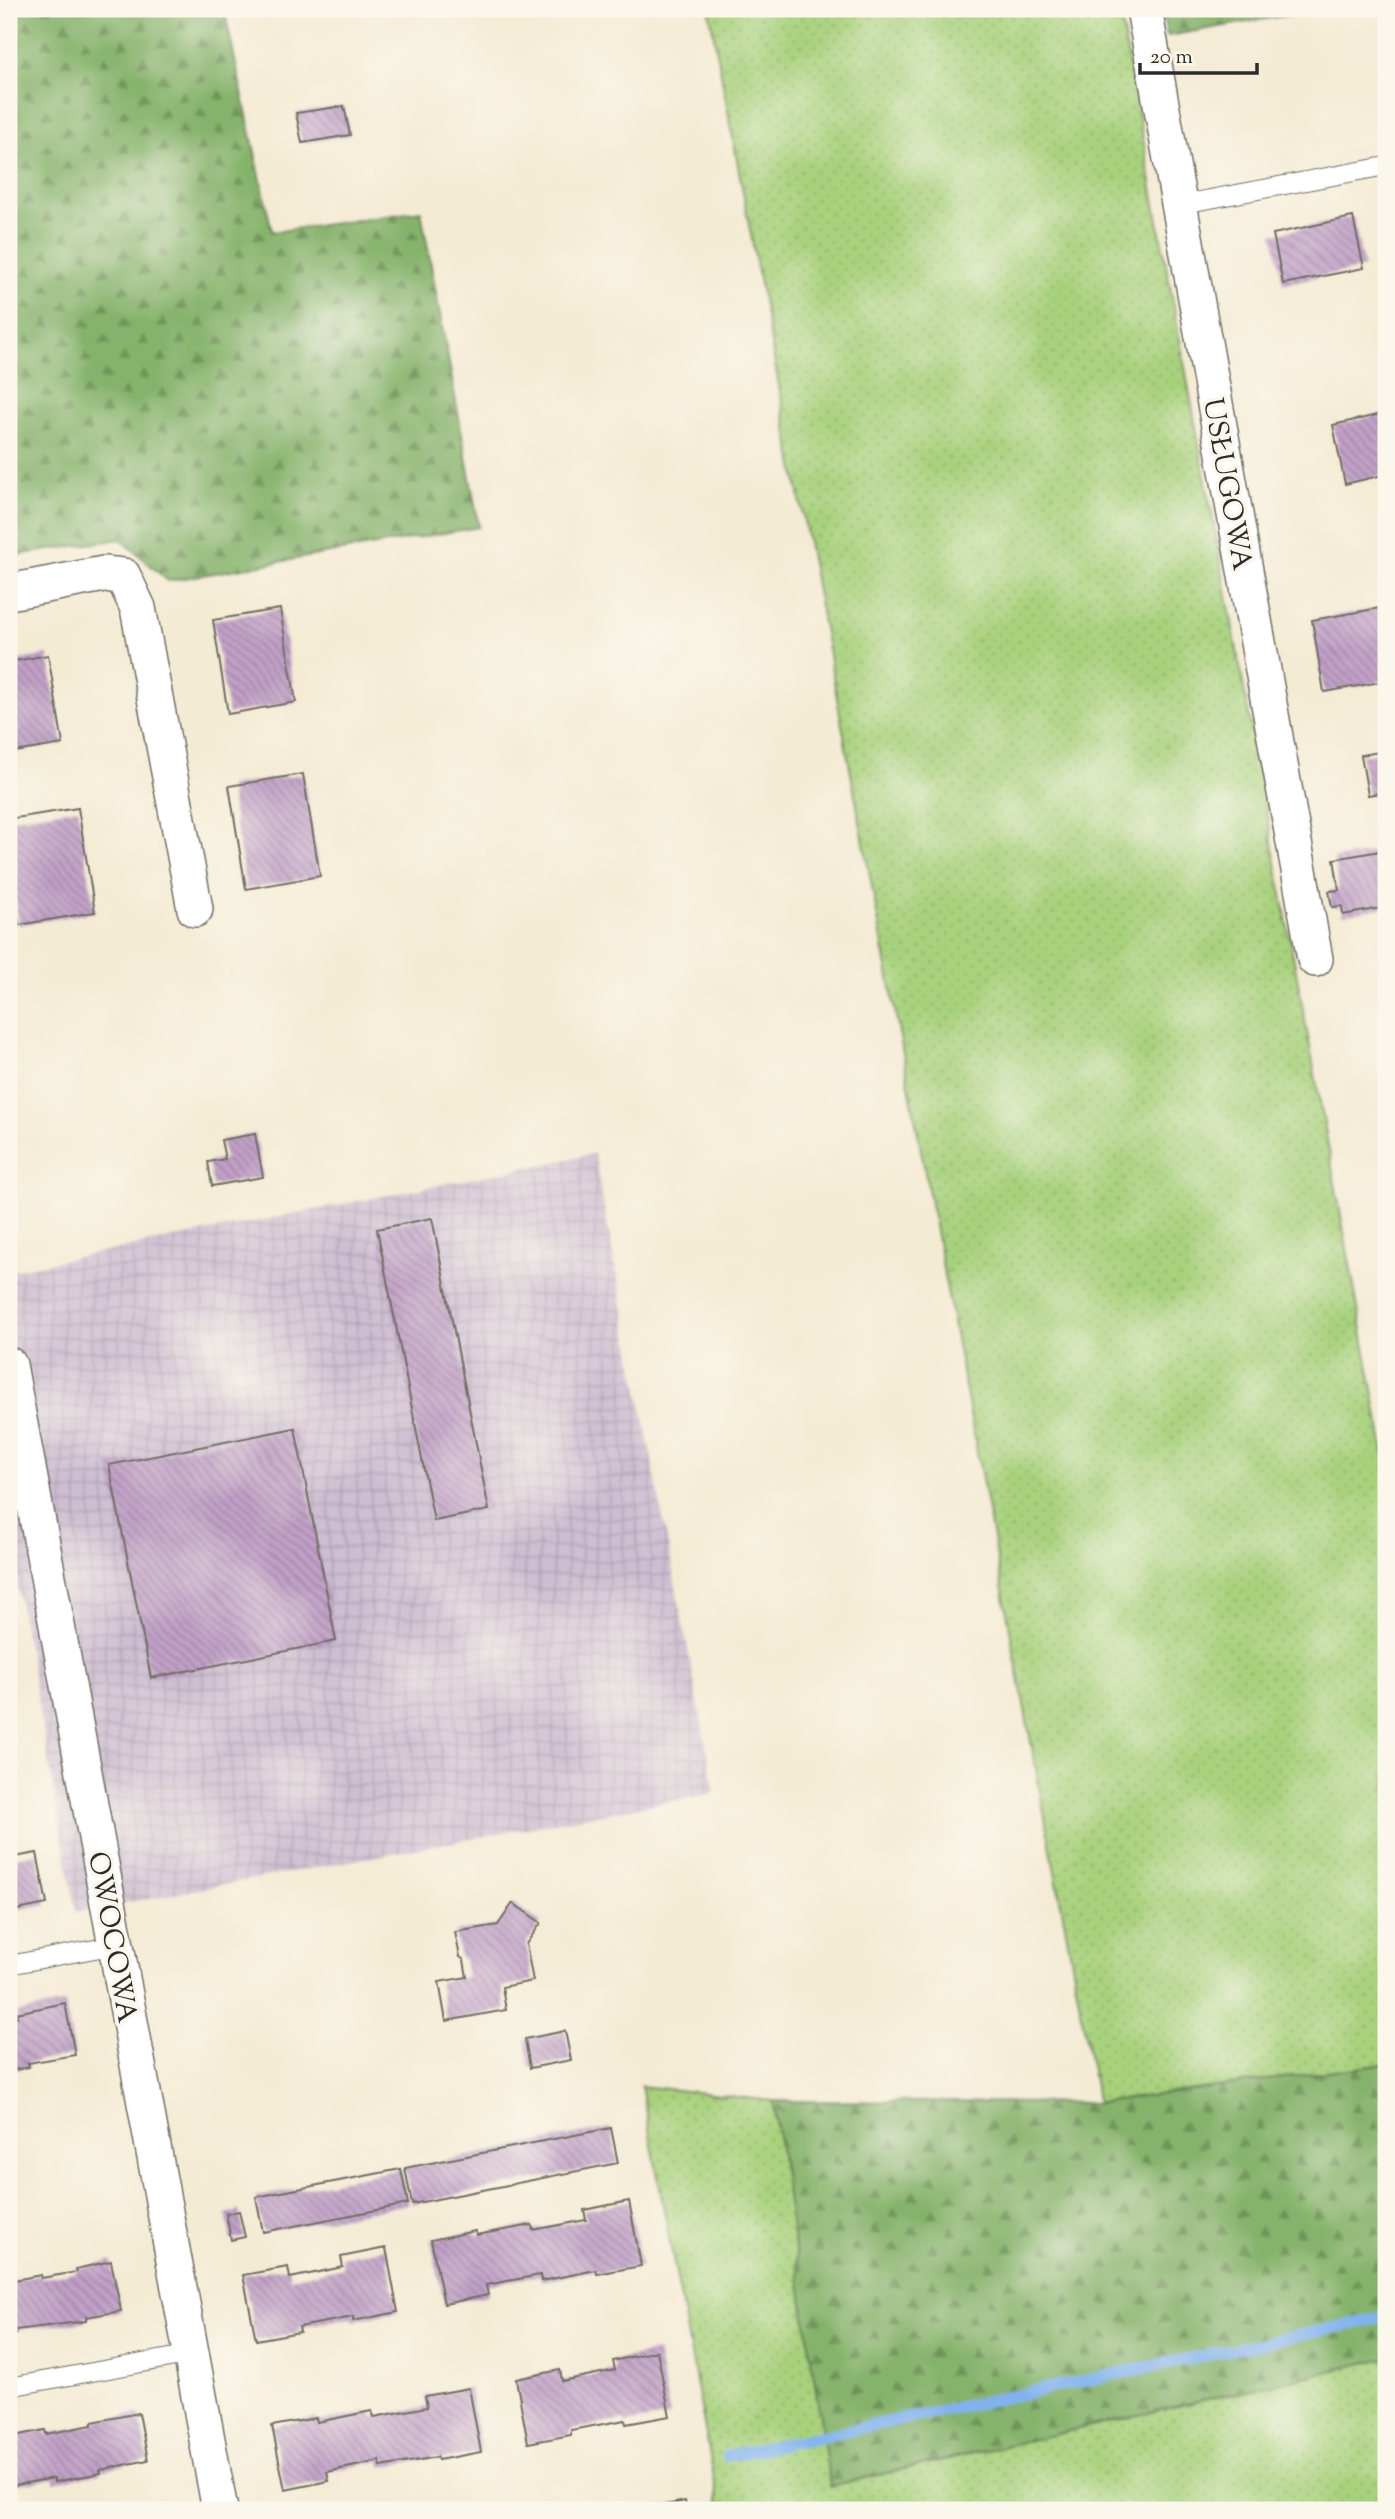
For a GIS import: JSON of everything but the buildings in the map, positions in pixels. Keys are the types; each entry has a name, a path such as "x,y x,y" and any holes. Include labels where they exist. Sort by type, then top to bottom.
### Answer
{"street":[{"name":"USŁUGOWA","path":"1144,9 1315,959"},
{"path":"9,592 104,574 124,576 138,608 195,909"},
{"name":"OWOCOWA","path":"9,1365 220,2510"}],"lane":[{"path":"1178,205 1386,166"},
{"path":"9,1965 116,1944"},
{"path":"9,2387 192,2354"}],"shaded area":[{"path":"594,1154 715,1793 76,1912 9,1544 9,1271"}],"green space":[{"path":"9,9 224,9 272,232 421,211 479,527 168,581 121,539 9,556"},
{"path":"709,9 1119,9 1386,1461 1386,2064 1098,2103"},
{"path":"1162,9 1323,9 1167,36"},
{"path":"1386,2064 1386,2358 830,2486 773,2101 1098,2103"},
{"path":"641,2086 773,2101 831,2486 1386,2358 1386,2510 720,2510"}],"waterway":[{"path":"727,2456 1386,2317"}]}
